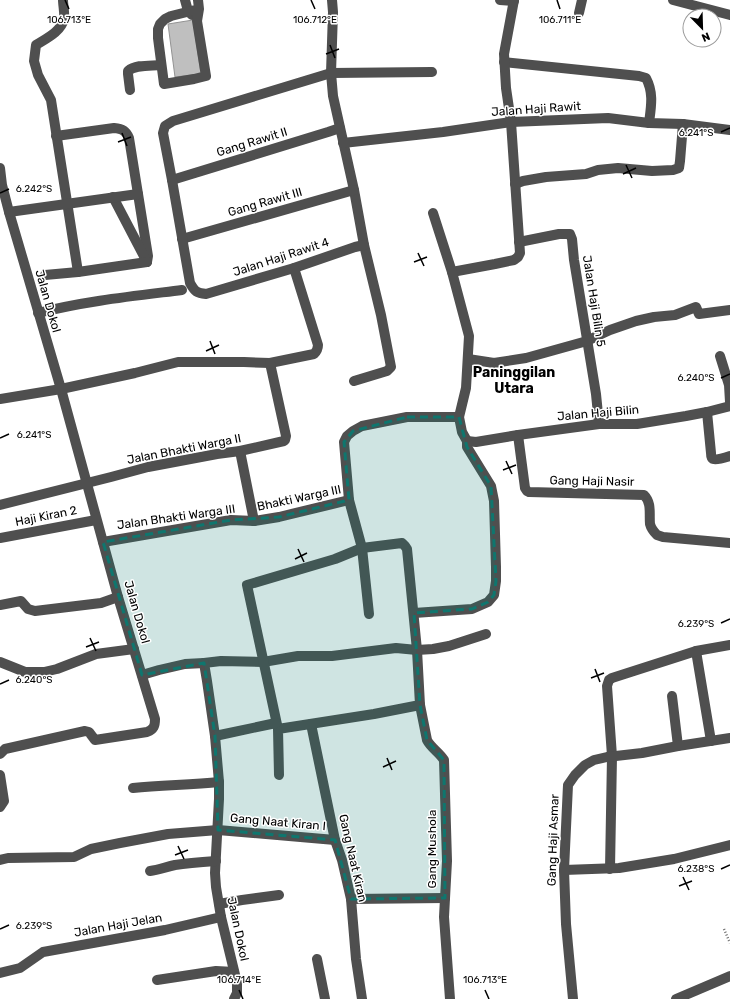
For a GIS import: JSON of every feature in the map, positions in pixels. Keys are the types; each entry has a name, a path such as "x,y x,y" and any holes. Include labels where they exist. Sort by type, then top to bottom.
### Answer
{"street":[{"path":"63,0 64,19 54,33 36,45 34,61 38,75 51,100 78,272"},
{"path":"185,0 188,11 197,21"},
{"path":"332,0 331,73 333,96 391,367 386,371 354,380"},
{"path":"452,272 514,260 520,253 511,122 504,62 504,54 514,0 500,0"},
{"path":"579,13 582,0"},
{"path":"673,0 730,15"},
{"path":"199,5 197,21 206,76 164,84 158,29 160,24 171,16 188,11 199,5"},
{"path":"504,62 639,76 646,78 652,98 649,123"},
{"path":"130,90 128,71 137,67 161,65"},
{"path":"182,239 163,132 165,126 173,121 331,73 432,72"},
{"name":"Jalan Haji Rawit","path":"343,143 443,132 511,122 608,118 649,123 683,124 730,130"},
{"path":"515,184 546,177 586,174 598,170 618,168 652,171 673,170 679,168 683,124"},
{"path":"56,136 114,128 121,128 126,132 129,138 148,256 147,262"},
{"name":"Gang Rawit II","path":"172,180 340,128"},
{"name":"Jalan Dokol","path":"0,168 5,208 29,278 61,389 96,520 155,719 155,725 147,732 95,740 89,732 84,731 5,749 0,754"},
{"name":"Gang Rawit III","path":"182,239 354,190"},
{"path":"5,208 68,204 138,194"},
{"path":"113,197 147,262"},
{"path":"414,613 472,609 488,602 494,595 496,581 494,501 491,486 467,447 467,441 462,432 459,416 466,388 469,336 452,272 433,213"},
{"name":"Jalan Haji Bilin 5","path":"519,242 558,234 570,234 596,394 599,424"},
{"name":"Jalan Haji Rawit 4","path":"182,239 190,283 194,290 206,294 294,268 364,245"},
{"path":"45,275 147,262"},
{"path":"0,399 61,389 178,362 270,363 314,354 318,349 294,268"},
{"path":"38,313 60,307 182,290"},
{"path":"468,359 494,364 526,358 587,341 610,330 654,317 675,316 696,307 699,314 730,310"},
{"path":"720,356 729,385 730,402"},
{"name":"Jalan Bhakti Warga II","path":"0,505 148,467 240,451 286,440 270,363"},
{"name":"Jalan Haji Bilin","path":"467,441 476,442 518,434 599,424 637,424 708,412 730,406"},
{"path":"708,412 710,453 712,458 717,459 730,456"},
{"path":"369,614 362,548 350,500 344,442 347,436 362,426 407,417 459,416"},
{"name":"Gang Haji Nasir","path":"518,434 525,488 527,491 644,495 648,499 650,525 657,535 663,537 730,543"},
{"path":"240,451 254,521"},
{"name":"Bhakti Warga III","path":"254,521 280,517 350,500"},
{"name":"Haji Kiran 2","path":"0,538 96,520"},
{"name":"Jalan Bhakti Warga III","path":"103,542 231,520 254,521"},
{"name":"Gang Mushola","path":"362,548 402,543 406,549 418,650 420,705 429,745 441,754 444,760 447,861 444,917 450,999"},
{"path":"279,775 277,726 247,585 335,560 362,548"},
{"path":"0,605 21,601 28,609 35,612 101,603 118,597"},
{"path":"142,675 185,664 221,661 263,662 298,656 332,656 396,648 418,650 433,649 486,634"},
{"path":"610,869 612,756 606,686 609,680 696,651 730,645"},
{"path":"0,662 25,672 44,672 57,669 96,654 134,649"},
{"path":"696,651 711,741"},
{"name":"Jalan Dokol","path":"204,663 215,736 219,799 216,887 221,917 238,989 234,999"},
{"path":"672,696 678,746"},
{"path":"215,736 277,726 311,724 420,705"},
{"name":"Gang Naat Kiran","path":"311,724 335,840 342,860 351,899 356,959 362,999"},
{"name":"Gang Haji Asmar","path":"573,999 566,924 564,870 568,785 575,774 585,765 594,760 730,738"},
{"path":"0,775 4,801 0,807"},
{"path":"133,788 160,785 194,785 218,782"},
{"name":"Gang Naat Kiran I","path":"0,860 8,858 74,857 91,849 168,834 218,830 335,840"},
{"path":"564,870 619,868 674,859 730,845"},
{"path":"150,871 159,870 173,865 216,861"},
{"path":"219,904 279,895"},
{"path":"351,899 445,898"},
{"name":"Jalan Haji Jelan","path":"0,973 20,968 43,952 165,930 221,917"},
{"path":"317,959 325,999"},
{"path":"157,980 216,971 234,972"},
{"path":"676,999 696,995 730,976"}],"path":[{"path":"724,929 730,943"}],"highlighted area":[{"path":"407,417 459,417 467,447 491,486 496,581 494,595 488,602 472,609 414,613 420,705 427,740 444,760 445,898 351,899 335,840 218,830 215,736 204,663 142,675 103,542 231,520 279,517 349,500 344,442 353,431"}],"building":[{"path":"193,20 201,74 175,77 168,24"}],"district":[{"name":"Paninggilan Utara","path":"514,380"}]}
